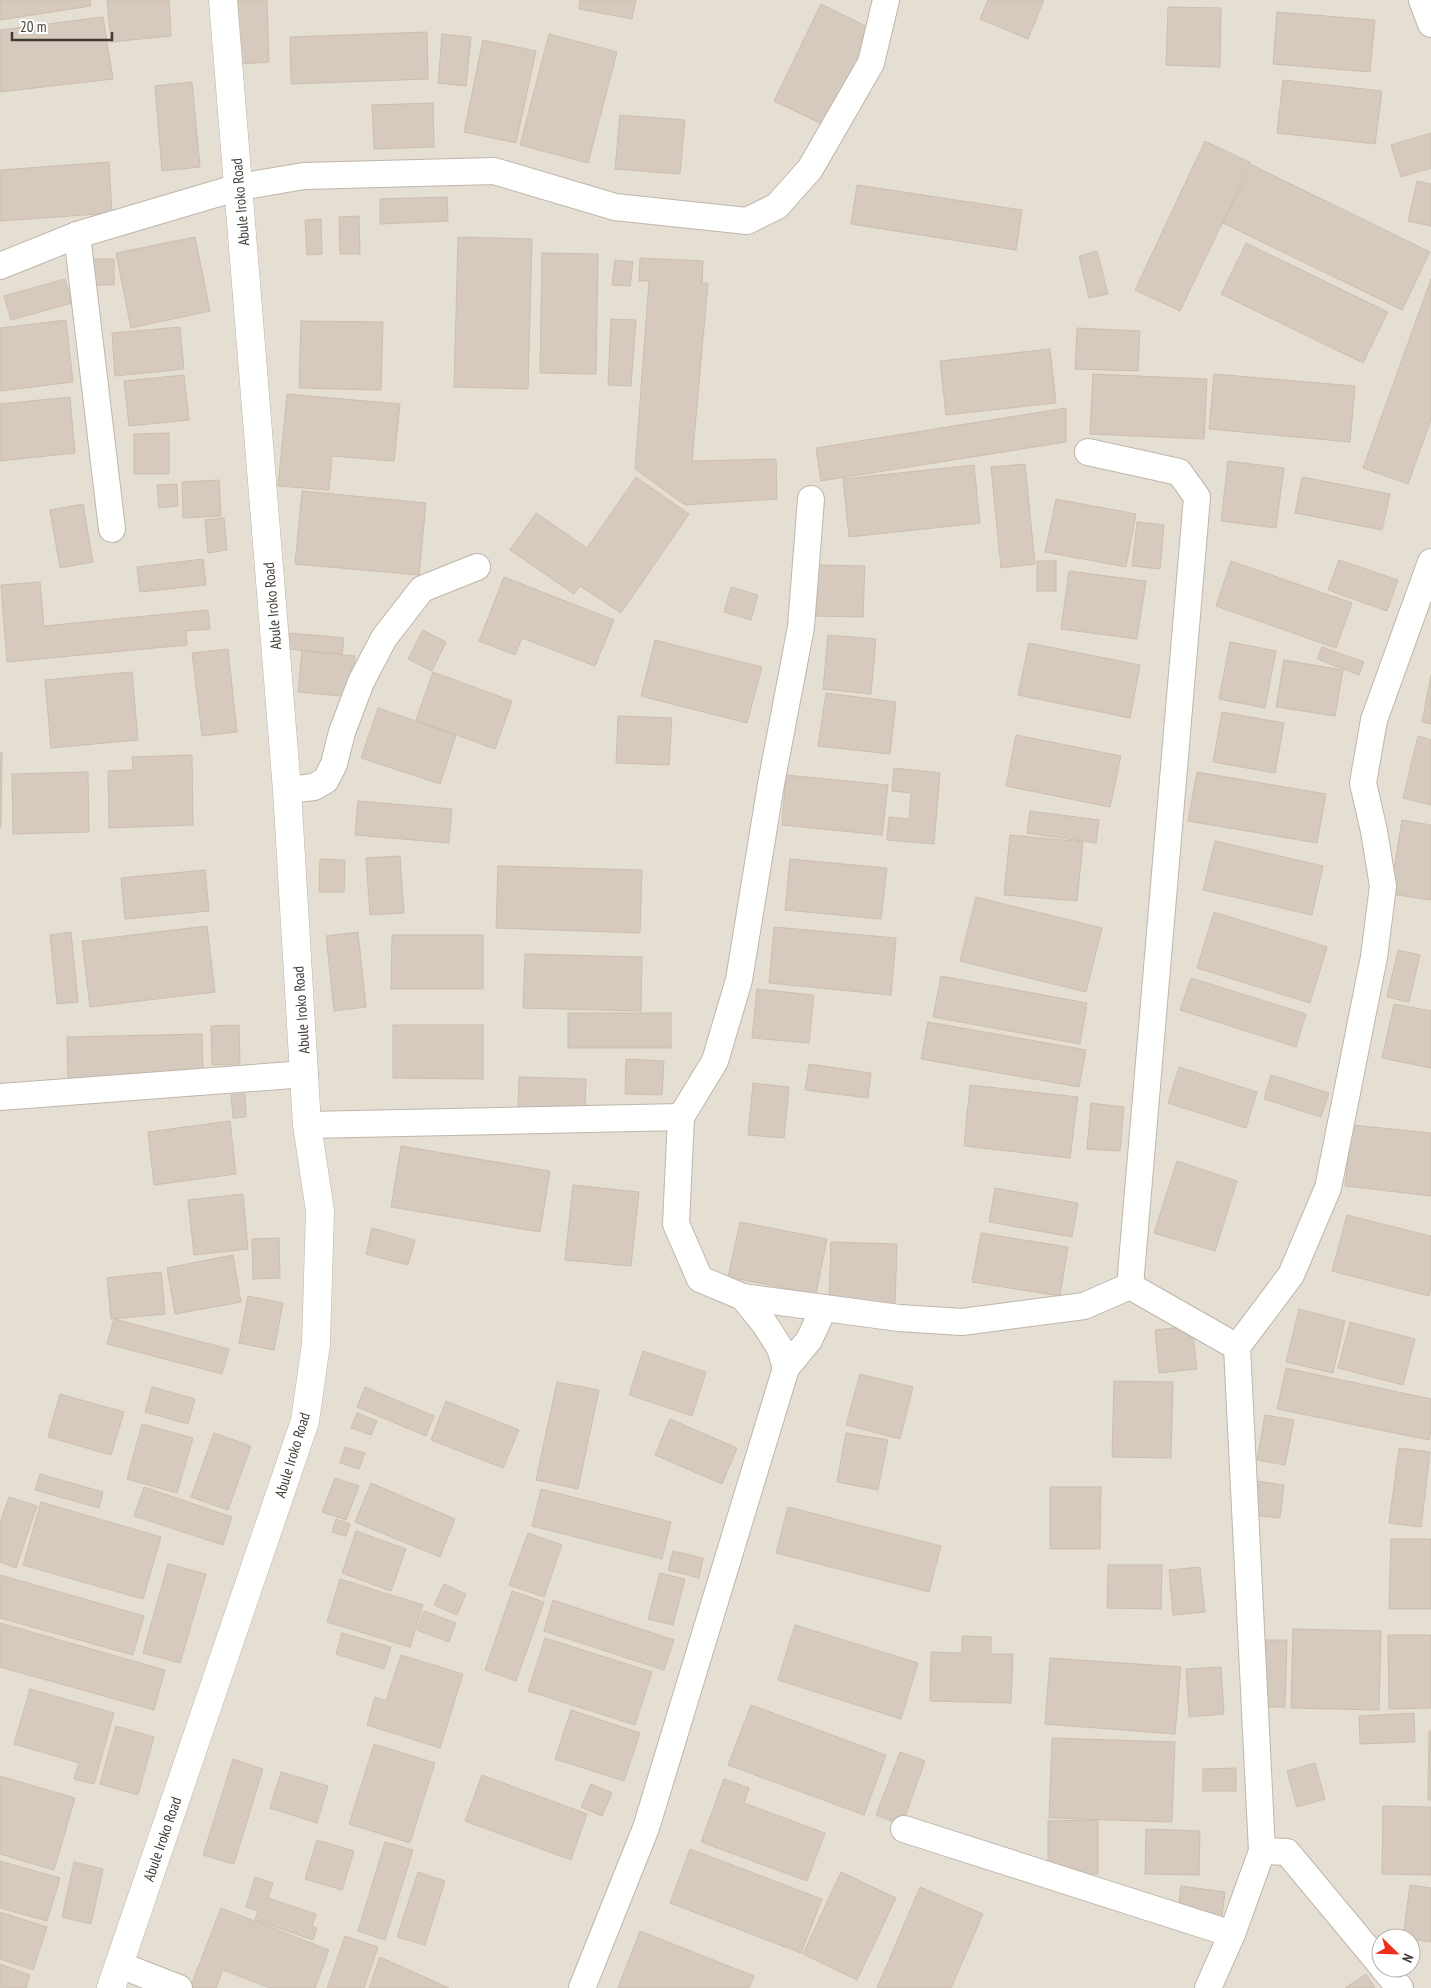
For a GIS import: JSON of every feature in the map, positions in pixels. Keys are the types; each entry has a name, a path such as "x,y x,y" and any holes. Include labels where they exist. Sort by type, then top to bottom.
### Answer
{"street":[{"name":"Abule Iroko Road","path":"116,1976 305,1421 316,1344 320,1211 307,1125 287,790 223,0"},
{"path":"0,266 77,235 239,187 304,176 494,171 615,206 747,221 777,206 810,169 872,63 886,0"},
{"path":"1422,0 1431,24"},
{"path":"77,235 112,529"},
{"path":"1088,452 1179,472 1196,497 1130,1286"},
{"path":"811,499 801,627 771,784 739,980 715,1061 681,1117 676,1224 700,1279 743,1297 899,1318 962,1322 1084,1306 1130,1286"},
{"path":"1208,1988 1232,1934 1262,1851 1237,1347 1291,1275 1328,1188 1374,957 1383,886 1374,831 1363,783 1364,774 1374,720 1431,562"},
{"path":"287,790 314,787 326,780 334,764 342,732 361,682 384,638 422,589 477,567"},
{"path":"0,1097 305,1074"},
{"path":"307,1125 681,1117"},
{"path":"1130,1286 1237,1347"},
{"path":"743,1297 764,1323 780,1348 786,1368"},
{"path":"582,1988 646,1828 786,1368 809,1340 824,1308"},
{"path":"904,1829 1232,1934"},
{"path":"1262,1851 1287,1852 1371,1954"},
{"path":"116,1976 179,1988"},
{"path":"1391,1978 1400,1988"}],"shaded area":[{"path":"0,0 1431,0 1431,1988 0,1988"}],"building":[{"path":"0,0 90,0 91,6 0,20"},
{"path":"107,0 169,0 171,36 111,42"},
{"path":"238,0 267,0 269,62 240,64"},
{"path":"580,0 636,0 632,19 579,9"},
{"path":"988,0 1044,0 1028,39 980,19"},
{"path":"821,4 876,31 830,128 774,101"},
{"path":"1168,7 1221,8 1220,67 1166,65"},
{"path":"1277,12 1375,20 1370,72 1273,64"},
{"path":"103,17 113,79 0,92 0,30"},
{"path":"427,32 428,79 291,84 290,37"},
{"path":"442,34 471,37 466,86 438,83"},
{"path":"549,34 617,52 588,163 520,145"},
{"path":"483,40 536,51 516,143 464,132"},
{"path":"1283,80 1382,91 1375,144 1277,133"},
{"path":"192,82 200,167 162,171 155,86"},
{"path":"433,103 434,147 374,149 372,105"},
{"path":"620,115 685,120 680,174 615,169"},
{"path":"1431,133 1431,168 1401,177 1391,145"},
{"path":"1205,141 1251,163 1180,311 1135,290"},
{"path":"109,162 112,213 0,221 0,170"},
{"path":"1252,165 1430,252 1402,310 1223,223"},
{"path":"1417,181 1431,184 1431,226 1408,221"},
{"path":"857,185 1022,210 1016,250 851,224"},
{"path":"447,197 448,221 380,224 380,199"},
{"path":"359,216 360,254 340,254 339,217"},
{"path":"321,219 322,254 307,255 305,220"},
{"path":"195,237 210,311 131,328 116,253"},
{"path":"458,237 532,239 528,389 454,387"},
{"path":"1246,243 1388,312 1363,363 1221,294"},
{"path":"1097,251 1108,294 1089,298 1079,256"},
{"path":"542,253 598,254 596,374 540,373"},
{"path":"640,258 703,261 702,283 708,283 692,461 776,459 777,499 685,505 635,469 649,281 639,281"},
{"path":"91,259 114,259 114,285 91,285"},
{"path":"615,260 633,262 630,286 612,285"},
{"path":"65,279 72,303 11,320 4,296"},
{"path":"1431,279 1431,420 1408,484 1363,468"},
{"path":"611,319 636,320 631,386 608,385"},
{"path":"66,320 73,382 0,391 0,328"},
{"path":"301,321 383,322 381,390 299,388"},
{"path":"180,327 184,369 115,376 112,333"},
{"path":"1077,328 1140,331 1138,371 1075,369"},
{"path":"1050,349 1056,403 946,415 940,361"},
{"path":"1093,374 1207,379 1204,439 1090,434"},
{"path":"1214,374 1355,386 1350,442 1209,429"},
{"path":"184,375 189,420 129,426 124,381"},
{"path":"287,394 400,404 394,461 332,456 329,490 278,486"},
{"path":"70,397 75,453 0,461 0,404"},
{"path":"1066,408 1066,442 821,481 816,448"},
{"path":"169,433 169,474 134,474 134,434"},
{"path":"1228,461 1284,468 1276,528 1221,521"},
{"path":"1025,464 1035,564 1001,568 991,467"},
{"path":"974,465 980,523 849,537 843,479"},
{"path":"636,477 689,514 621,613 580,586 574,594 510,550 536,513 587,548"},
{"path":"1302,477 1390,494 1382,530 1295,513"},
{"path":"219,480 221,516 183,518 182,482"},
{"path":"177,484 178,506 159,508 157,485"},
{"path":"302,491 426,503 419,575 295,564"},
{"path":"1056,499 1136,514 1126,567 1045,552"},
{"path":"83,504 93,562 60,568 50,510"},
{"path":"224,518 227,550 208,553 205,520"},
{"path":"1137,522 1164,525 1160,569 1132,566"},
{"path":"203,559 206,585 140,592 137,567"},
{"path":"1339,560 1398,580 1387,611 1328,590"},
{"path":"1037,561 1056,561 1056,591 1037,591"},
{"path":"1231,561 1352,603 1336,648 1216,606"},
{"path":"817,565 865,566 863,617 815,616"},
{"path":"1069,571 1146,581 1137,639 1061,629"},
{"path":"504,577 614,620 595,666 522,638 515,655 479,641"},
{"path":"40,582 44,626 208,610 210,629 186,631 187,645 7,662 1,585"},
{"path":"731,587 758,595 751,620 724,612"},
{"path":"423,630 446,642 432,671 408,659"},
{"path":"290,633 344,638 342,654 288,649"},
{"path":"828,635 876,639 871,694 823,689"},
{"path":"655,640 762,667 747,723 641,696"},
{"path":"1230,642 1276,651 1265,708 1219,699"},
{"path":"1029,643 1140,665 1130,718 1018,695"},
{"path":"1322,647 1364,662 1359,675 1317,659"},
{"path":"228,649 237,732 202,736 192,653"},
{"path":"302,651 355,656 351,697 298,692"},
{"path":"1284,660 1343,670 1335,716 1276,707"},
{"path":"132,672 138,740 51,748 45,680"},
{"path":"433,672 512,701 495,749 416,720"},
{"path":"1431,675 1431,724 1422,722"},
{"path":"826,693 896,702 890,754 818,746"},
{"path":"378,708 456,735 440,784 361,758"},
{"path":"1222,712 1284,723 1275,773 1213,762"},
{"path":"618,716 672,718 669,765 616,763"},
{"path":"1016,735 1121,756 1110,807 1006,786"},
{"path":"1418,736 1431,740 1431,805 1403,798"},
{"path":"0,753 2,753 1,827 0,827"},
{"path":"192,755 193,825 109,828 108,771 133,770 132,757"},
{"path":"894,768 940,773 934,844 887,840 889,817 909,819 911,793 892,791"},
{"path":"88,772 89,832 13,834 12,774"},
{"path":"1197,772 1326,794 1317,843 1188,821"},
{"path":"786,775 888,785 882,835 782,825"},
{"path":"358,801 452,809 449,843 355,835"},
{"path":"1030,811 1099,820 1096,843 1027,833"},
{"path":"1402,820 1431,825 1431,900 1390,894"},
{"path":"1010,835 1083,842 1077,901 1004,895"},
{"path":"1215,841 1323,866 1312,915 1203,890"},
{"path":"400,856 404,913 370,915 366,858"},
{"path":"320,859 345,860 344,892 319,892"},
{"path":"790,859 887,868 881,919 785,910"},
{"path":"498,866 642,870 640,933 496,928"},
{"path":"205,870 209,911 125,919 121,878"},
{"path":"976,897 1102,928 1086,992 960,961"},
{"path":"1214,912 1327,947 1310,1003 1197,968"},
{"path":"207,926 215,992 90,1007 82,941"},
{"path":"774,927 896,938 891,995 769,983"},
{"path":"71,932 78,1002 57,1004 50,935"},
{"path":"358,932 366,1007 334,1011 326,936"},
{"path":"392,935 483,935 483,989 391,989"},
{"path":"1398,950 1420,955 1409,1002 1387,997"},
{"path":"525,954 642,957 641,1011 523,1008"},
{"path":"941,976 1087,1003 1080,1044 933,1017"},
{"path":"1191,978 1306,1014 1296,1047 1180,1010"},
{"path":"757,989 814,995 809,1043 752,1038"},
{"path":"1394,1004 1431,1011 1431,1068 1382,1058"},
{"path":"568,1013 671,1013 671,1048 568,1048"},
{"path":"928,1022 1086,1050 1079,1087 921,1059"},
{"path":"239,1025 240,1064 212,1065 211,1026"},
{"path":"393,1025 483,1025 483,1079 393,1078"},
{"path":"202,1034 203,1075 68,1079 67,1037"},
{"path":"626,1059 664,1061 662,1095 625,1094"},
{"path":"809,1064 871,1073 868,1098 805,1090"},
{"path":"1179,1067 1257,1092 1246,1128 1168,1103"},
{"path":"1271,1075 1329,1093 1321,1117 1264,1099"},
{"path":"519,1077 586,1079 585,1111 518,1109"},
{"path":"753,1083 789,1087 784,1138 748,1135"},
{"path":"970,1085 1078,1097 1070,1158 964,1146"},
{"path":"245,1094 246,1117 233,1118 231,1095"},
{"path":"1091,1103 1124,1107 1120,1151 1087,1149"},
{"path":"230,1121 236,1174 154,1185 148,1132"},
{"path":"1352,1125 1431,1133 1431,1196 1345,1186"},
{"path":"401,1146 550,1171 540,1232 391,1207"},
{"path":"1177,1161 1237,1181 1215,1251 1154,1233"},
{"path":"573,1185 639,1192 631,1266 565,1260"},
{"path":"995,1188 1078,1203 1072,1237 989,1222"},
{"path":"243,1194 248,1249 194,1255 188,1200"},
{"path":"1347,1215 1431,1236 1431,1287 1429,1296 1332,1271"},
{"path":"740,1222 827,1239 816,1294 728,1277"},
{"path":"372,1228 415,1240 408,1265 366,1254"},
{"path":"981,1233 1068,1247 1060,1296 972,1282"},
{"path":"279,1238 280,1278 253,1279 252,1239"},
{"path":"831,1242 897,1244 895,1304 829,1303"},
{"path":"233,1255 241,1302 175,1314 167,1268"},
{"path":"161,1272 165,1314 111,1319 107,1278"},
{"path":"248,1296 283,1303 274,1350 239,1343"},
{"path":"1299,1309 1345,1321 1333,1373 1286,1362"},
{"path":"114,1319 229,1349 222,1374 107,1344"},
{"path":"1350,1322 1415,1339 1403,1385 1338,1368"},
{"path":"1192,1326 1197,1369 1159,1373 1155,1330"},
{"path":"643,1351 706,1372 692,1416 629,1395"},
{"path":"1286,1368 1431,1399 1431,1430 1429,1440 1277,1409"},
{"path":"860,1374 913,1387 900,1439 846,1425"},
{"path":"1114,1381 1173,1382 1171,1458 1112,1457"},
{"path":"557,1382 599,1390 578,1489 536,1480"},
{"path":"152,1387 195,1399 188,1424 145,1412"},
{"path":"365,1387 434,1416 426,1436 357,1407"},
{"path":"60,1394 124,1412 111,1455 48,1437"},
{"path":"446,1401 519,1430 503,1468 431,1440"},
{"path":"357,1413 377,1421 371,1435 351,1428"},
{"path":"1265,1415 1294,1420 1285,1465 1257,1460"},
{"path":"670,1419 737,1448 722,1484 655,1455"},
{"path":"142,1424 193,1438 177,1493 127,1479"},
{"path":"214,1433 251,1446 228,1510 191,1497"},
{"path":"846,1433 888,1440 878,1490 837,1482"},
{"path":"345,1447 365,1453 359,1469 340,1463"},
{"path":"1399,1448 1430,1452 1421,1527 1389,1523"},
{"path":"40,1474 103,1492 99,1508 35,1490"},
{"path":"335,1478 359,1486 346,1520 322,1512"},
{"path":"1256,1481 1284,1485 1280,1518 1252,1515"},
{"path":"371,1483 455,1519 440,1557 355,1522"},
{"path":"144,1487 232,1517 223,1545 134,1516"},
{"path":"1050,1487 1101,1487 1100,1549 1050,1549"},
{"path":"541,1489 671,1522 662,1559 532,1526"},
{"path":"9,1497 37,1506 16,1568 0,1562 0,1523"},
{"path":"41,1502 161,1537 143,1599 23,1565"},
{"path":"788,1507 941,1546 929,1592 776,1553"},
{"path":"336,1519 350,1524 346,1536 332,1532"},
{"path":"356,1531 406,1549 391,1591 342,1573"},
{"path":"528,1533 562,1545 544,1597 509,1585"},
{"path":"1391,1539 1431,1539 1431,1609 1389,1609"},
{"path":"673,1551 703,1558 699,1578 668,1570"},
{"path":"168,1564 206,1574 180,1663 143,1653"},
{"path":"1108,1565 1162,1565 1161,1609 1107,1608"},
{"path":"1200,1567 1205,1612 1173,1615 1169,1570"},
{"path":"660,1573 685,1579 673,1625 648,1619"},
{"path":"0,1575 144,1616 133,1655 0,1618"},
{"path":"340,1579 423,1605 410,1647 327,1622"},
{"path":"444,1584 466,1594 457,1615 434,1605"},
{"path":"512,1591 544,1602 516,1681 485,1670"},
{"path":"553,1600 674,1640 664,1670 544,1631"},
{"path":"424,1611 456,1623 449,1642 417,1630"},
{"path":"0,1623 165,1670 154,1710 0,1667"},
{"path":"795,1625 918,1663 901,1719 778,1680"},
{"path":"1293,1629 1381,1631 1379,1710 1291,1708"},
{"path":"342,1633 391,1647 384,1669 336,1654"},
{"path":"1388,1635 1431,1635 1431,1708 1389,1709"},
{"path":"962,1636 991,1637 991,1654 1013,1654 1011,1703 930,1701 931,1652 962,1653"},
{"path":"545,1638 652,1672 635,1725 528,1691"},
{"path":"1266,1640 1287,1640 1285,1707 1264,1707"},
{"path":"401,1655 463,1674 440,1748 367,1725 375,1697 386,1701"},
{"path":"1050,1658 1181,1667 1175,1734 1045,1724"},
{"path":"1221,1667 1224,1714 1189,1717 1186,1669"},
{"path":"30,1689 114,1713 94,1784 74,1779 79,1763 14,1744"},
{"path":"751,1705 886,1755 864,1815 728,1765"},
{"path":"571,1710 640,1733 624,1781 555,1759"},
{"path":"1414,1713 1415,1742 1360,1744 1359,1716"},
{"path":"116,1726 154,1737 138,1795 100,1784"},
{"path":"1429,1731 1431,1731 1431,1800 1428,1800"},
{"path":"1052,1738 1175,1742 1172,1822 1049,1818"},
{"path":"374,1744 435,1763 410,1843 349,1824"},
{"path":"900,1752 925,1761 902,1825 876,1815"},
{"path":"233,1759 263,1769 234,1864 203,1855"},
{"path":"1315,1763 1325,1799 1297,1807 1287,1771"},
{"path":"1236,1768 1236,1791 1203,1791 1203,1769"},
{"path":"281,1772 328,1786 317,1823 270,1808"},
{"path":"482,1775 587,1814 571,1860 465,1821"},
{"path":"0,1776 75,1798 54,1870 0,1854"},
{"path":"724,1779 749,1788 744,1803 825,1833 807,1881 701,1842"},
{"path":"591,1784 612,1793 602,1816 581,1807"},
{"path":"1383,1806 1431,1807 1431,1875 1382,1874"},
{"path":"1098,1820 1098,1874 1048,1874 1048,1821"},
{"path":"1146,1829 1200,1831 1199,1875 1145,1874"},
{"path":"317,1840 354,1851 342,1890 305,1879"},
{"path":"385,1842 413,1850 385,1940 358,1931"},
{"path":"690,1849 822,1899 801,1953 670,1903"},
{"path":"0,1861 60,1878 47,1921 0,1908"},
{"path":"74,1862 103,1869 91,1924 62,1917"},
{"path":"418,1872 445,1881 425,1945 397,1937"},
{"path":"841,1872 896,1898 857,1980 803,1954"},
{"path":"255,1877 273,1883 268,1898 316,1914 312,1926 317,1928 313,1940 255,1920 258,1911 246,1907"},
{"path":"1410,1885 1431,1888 1431,1942 1421,1941 1421,1928 1404,1928"},
{"path":"1181,1886 1225,1892 1222,1917 1178,1912"},
{"path":"920,1887 983,1914 951,1988 877,1988"},
{"path":"221,1908 329,1950 315,1988 270,1988 223,1970 216,1988 190,1988"},
{"path":"0,1912 47,1927 33,1970 0,1959"},
{"path":"640,1931 754,1976 749,1988 618,1988"},
{"path":"345,1936 378,1947 364,1988 327,1988"},
{"path":"380,1957 449,1988 369,1988"},
{"path":"0,1964 30,1975 26,1988 0,1988"},
{"path":"1366,1974 1375,1988 1345,1988"}]}
